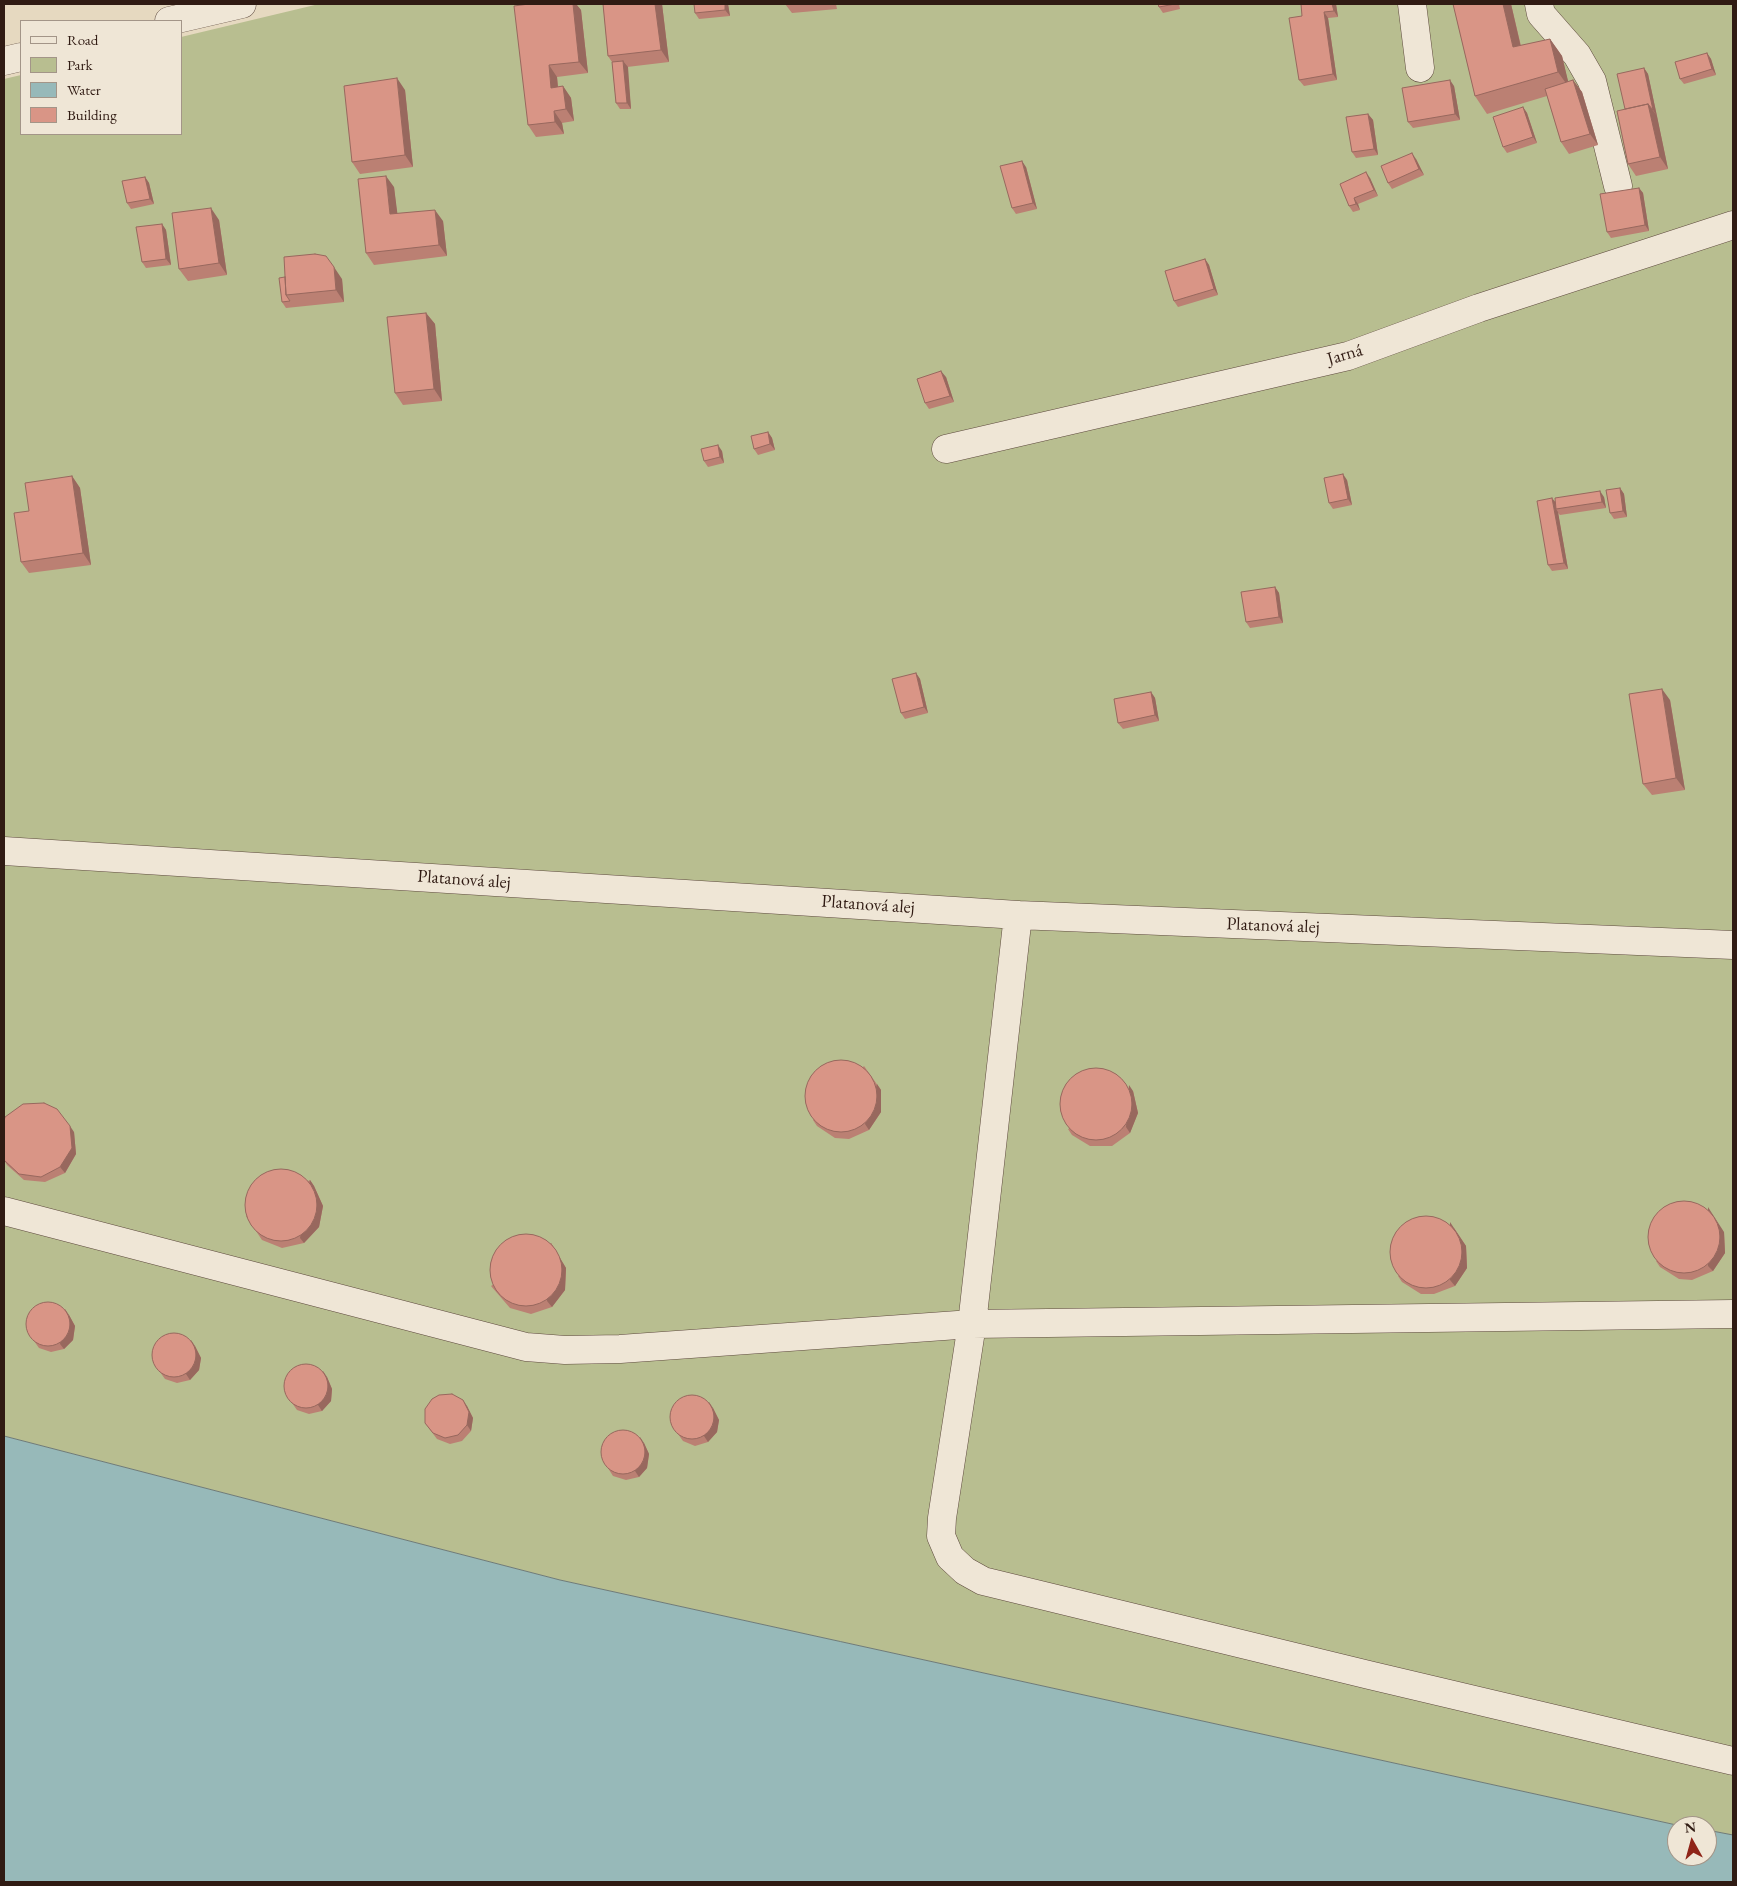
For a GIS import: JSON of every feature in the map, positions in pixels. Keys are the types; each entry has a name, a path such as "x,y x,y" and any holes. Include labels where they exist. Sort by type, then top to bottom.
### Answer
{"street":[{"path":"173,20 242,4"},
{"path":"1412,4 1420,68"},
{"path":"1539,4 1541,14 1577,55 1592,81 1618,186"},
{"path":"4,61 20,57"},
{"name":"Jarná","path":"946,449 1348,356 1479,308 1733,225"},
{"name":"Platanová alej","path":"4,851 1018,915 1733,945"},
{"path":"1018,915 972,1324 942,1518 941,1536 950,1557 965,1571 983,1581 1733,1761"},
{"path":"4,1211 526,1347 565,1350 620,1349 972,1324 1733,1314"}],"green space":[{"path":"319,4 1733,4 1733,1835 1717,1832 1717,1816 1667,1816 1667,1823 560,1580 4,1436 4,79 20,75 20,135 182,135 182,37"}],"water":[{"path":"4,1436 560,1580 1667,1823 1667,1866 1717,1866 1717,1832 1733,1835 1733,1882 4,1882"}],"building":[{"path":"573,4 579,62 549,65 551,88 563,86 566,109 554,111 555,122 528,125 514,6"},
{"path":"603,4 655,4 661,50 608,56"},
{"path":"694,4 725,4 725,10 695,13"},
{"path":"1158,4 1175,4 1159,7"},
{"path":"1301,4 1332,4 1334,11 1324,12 1333,74 1299,80 1289,18 1302,16"},
{"path":"1453,4 1503,4 1513,47 1550,39 1558,72 1475,96"},
{"path":"1707,53 1712,69 1680,79 1675,62"},
{"path":"623,61 627,103 616,103 612,62"},
{"path":"1644,68 1653,110 1648,104 1625,109 1617,74"},
{"path":"397,78 405,155 352,162 344,86"},
{"path":"1450,80 1455,114 1408,122 1402,88"},
{"path":"1573,80 1590,134 1561,142 1545,89"},
{"path":"1648,104 1660,157 1628,164 1617,111"},
{"path":"1523,107 1533,137 1503,147 1493,117"},
{"path":"1368,114 1374,149 1352,152 1346,117"},
{"path":"1412,153 1419,169 1388,183 1381,166"},
{"path":"1022,161 1033,203 1012,208 1000,166"},
{"path":"1366,172 1374,190 1354,198 1356,204 1349,206 1340,184"},
{"path":"386,176 390,214 435,210 439,245 366,253 358,179"},
{"path":"145,177 150,199 127,203 122,181"},
{"path":"1639,188 1645,225 1607,232 1600,194"},
{"path":"211,208 219,263 179,269 172,213"},
{"path":"162,224 166,259 142,262 136,227"},
{"path":"315,254 326,256 334,267 336,290 286,295 284,257"},
{"path":"1205,259 1214,289 1174,301 1165,271"},
{"path":"285,277 286,295 290,301 282,302 279,278"},
{"path":"426,313 434,389 395,393 387,317"},
{"path":"941,371 950,396 925,403 917,379"},
{"path":"768,432 770,444 754,449 751,436"},
{"path":"718,445 720,457 704,461 701,449"},
{"path":"1343,474 1348,499 1329,503 1324,478"},
{"path":"72,476 83,553 21,562 14,513 29,511 25,483"},
{"path":"1620,488 1623,511 1610,513 1606,490"},
{"path":"1600,491 1602,502 1556,509 1555,498"},
{"path":"1552,498 1564,563 1548,565 1537,501"},
{"path":"1275,587 1279,617 1246,622 1241,592"},
{"path":"916,673 924,707 901,713 892,679"},
{"path":"1662,689 1676,778 1643,784 1629,694"},
{"path":"1151,692 1155,715 1118,723 1114,699"},
{"path":"848,1060 867,1070 875,1082 877,1096 875,1110 867,1122 855,1130 834,1132 815,1122 807,1110 805,1089 815,1070 827,1062"},
{"path":"1103,1068 1122,1078 1130,1090 1132,1104 1130,1118 1122,1130 1110,1138 1089,1140 1070,1130 1062,1118 1060,1097 1070,1078 1082,1070"},
{"path":"44,1103 57,1109 70,1126 72,1148 60,1167 41,1177 19,1174 4,1160 5,1117 23,1104"},
{"path":"288,1169 307,1179 315,1191 317,1205 315,1219 307,1231 295,1239 274,1241 255,1231 247,1219 245,1198 255,1179 267,1171"},
{"path":"1691,1201 1710,1211 1718,1223 1720,1237 1718,1251 1710,1263 1698,1271 1677,1273 1658,1263 1650,1251 1648,1230 1658,1211 1670,1203"},
{"path":"1433,1216 1452,1226 1460,1238 1462,1252 1460,1266 1452,1278 1440,1286 1419,1288 1400,1278 1392,1266 1390,1245 1400,1226 1412,1218"},
{"path":"533,1234 552,1244 560,1256 562,1270 560,1284 552,1296 540,1304 519,1306 500,1296 492,1284 490,1263 500,1244 512,1236"},
{"path":"48,1302 60,1306 66,1312 70,1324 66,1336 60,1342 48,1346 36,1342 30,1336 26,1324 30,1312 36,1306"},
{"path":"174,1333 186,1337 192,1343 196,1355 192,1367 186,1373 174,1377 162,1373 156,1367 152,1355 156,1343 162,1337"},
{"path":"306,1364 318,1368 324,1374 328,1386 324,1398 318,1404 306,1408 294,1404 288,1398 284,1386 288,1374 294,1368"},
{"path":"452,1394 463,1400 469,1412 467,1425 458,1435 445,1438 433,1433 425,1423 425,1409 432,1399 439,1395"},
{"path":"692,1395 704,1399 710,1405 714,1417 710,1429 704,1435 692,1439 680,1435 674,1429 670,1417 674,1405 680,1399"},
{"path":"623,1430 635,1434 641,1440 645,1452 641,1464 635,1470 623,1474 611,1470 605,1464 601,1452 605,1440 611,1434"}]}
